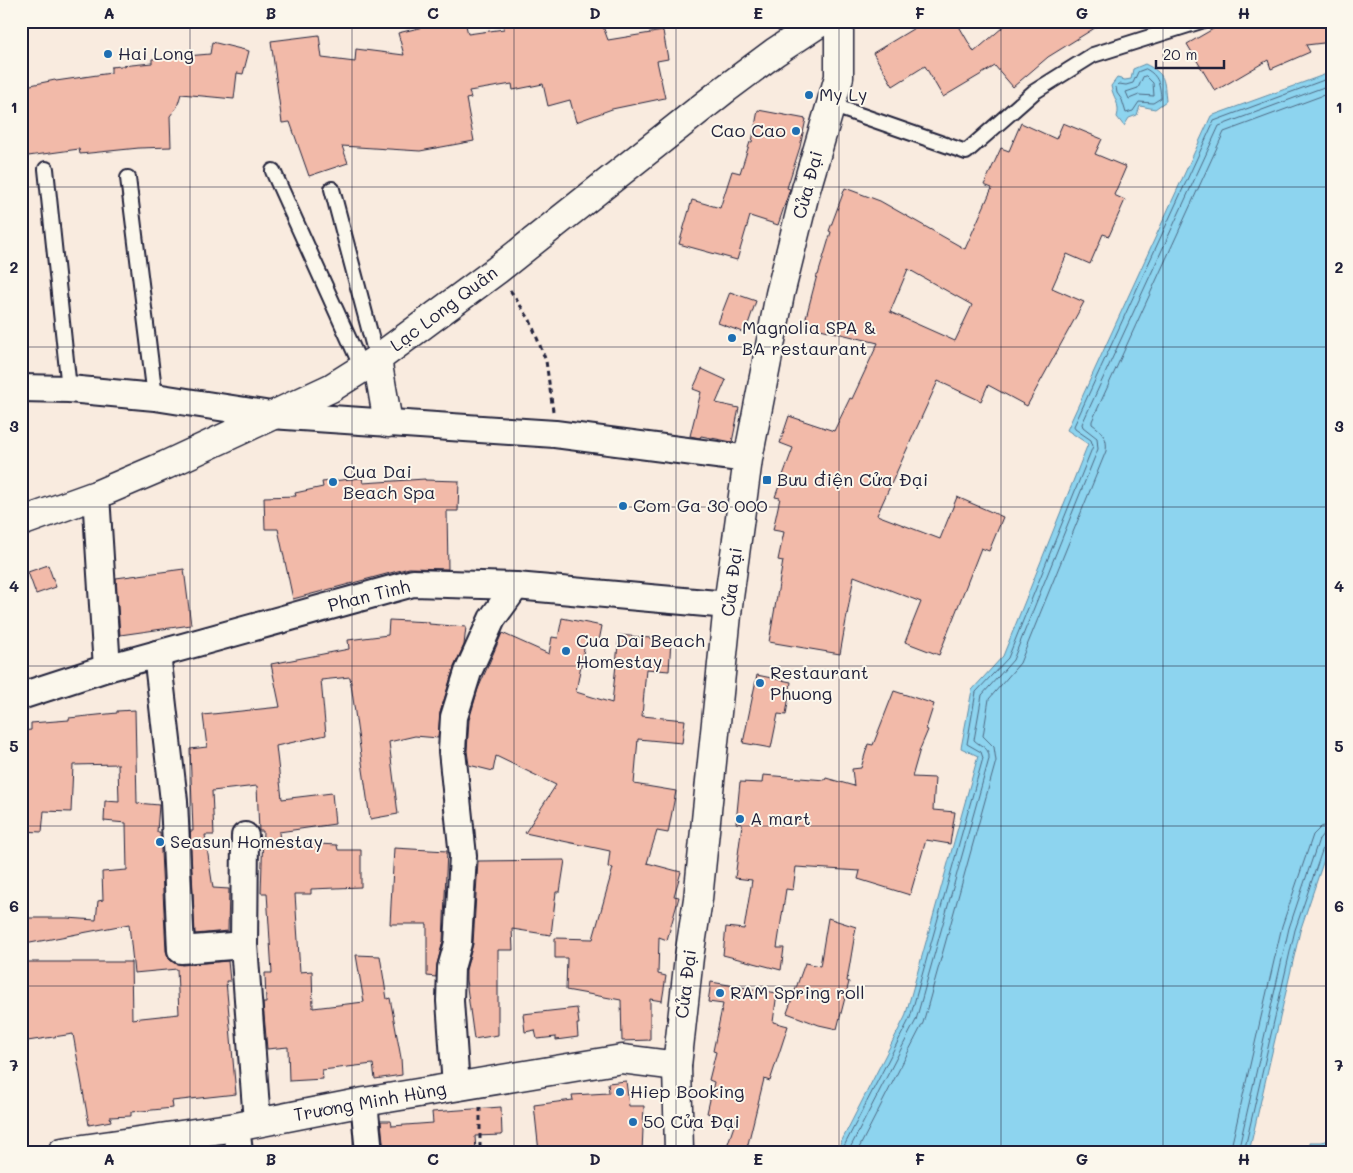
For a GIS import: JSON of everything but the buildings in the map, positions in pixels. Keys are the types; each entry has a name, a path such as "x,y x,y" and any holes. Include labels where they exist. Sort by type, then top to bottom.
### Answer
{"street":[{"name":"Lạc Long Quân","path":"21,522 96,495 166,465 331,388 370,364 497,270 724,90 775,52 822,21"},
{"name":"Cửa Đại","path":"679,1152 677,1066 689,957 698,899 728,605 748,459 780,294 806,189 839,77 839,21"},
{"path":"370,364 388,423"},
{"path":"21,388 69,389 155,397 272,415 555,434 748,459"},
{"path":"96,495 107,668"},
{"name":"Phan Tình","path":"21,696 107,668 413,583 516,586 728,605"},
{"path":"468,1084 450,1001 451,968 458,943 463,856 452,751 454,717 468,672 492,619 516,586"},
{"path":"157,654 174,801 181,950 244,945"},
{"path":"244,1134 245,836"},
{"name":"Trương Minh Hùng","path":"62,1152 244,1134 364,1102 622,1059 677,1066"},
{"path":"364,1102 369,1152"}],"lane":[{"path":"831,105 966,152 1034,92 1093,55 1201,21"},
{"path":"46,169 69,389"},
{"path":"273,171 370,364"},
{"path":"128,178 155,397"},
{"path":"332,189 370,364"}],"path":[{"path":"497,270 530,320 546,361 555,434"},
{"path":"468,1084 480,1152"}],"water":[{"path":"1145,64 1157,71 1163,78 1166,101 1155,109 1140,106 1137,115 1129,118 1124,126 1117,117 1117,105 1111,86 1117,78 1131,79 1133,69"},
{"path":"1332,72 1332,836 1300,931 1249,1152 836,1152 905,1017 978,756 961,748 972,690 1003,656 1088,444 1067,430 1211,116"},
{"path":"1332,1139 1332,1152 1310,1152 1310,1142 1322,1142"}],"place":[{"name":"Hai Long","path":"108,54"},
{"name":"My Ly","path":"809,95"},
{"name":"Cao Cao","path":"796,131"},
{"name":"Magnolia SPA & BA restaurant","path":"732,338"},
{"name":"Bưu điện Cửa Đại","path":"767,480"},
{"name":"Cua Dai Beach Spa","path":"333,482"},
{"name":"Com Ga 30 000","path":"623,506"},
{"name":"Cua Dai Beach Homestay","path":"566,651"},
{"name":"Restaurant Phuong","path":"760,683"},
{"name":"A mart","path":"740,819"},
{"name":"Seasun Homestay","path":"160,842"},
{"name":"RAM Spring roll","path":"720,993"},
{"name":"Hiep Booking","path":"620,1092"},
{"name":"50 Cửa Đại","path":"633,1122"}]}
